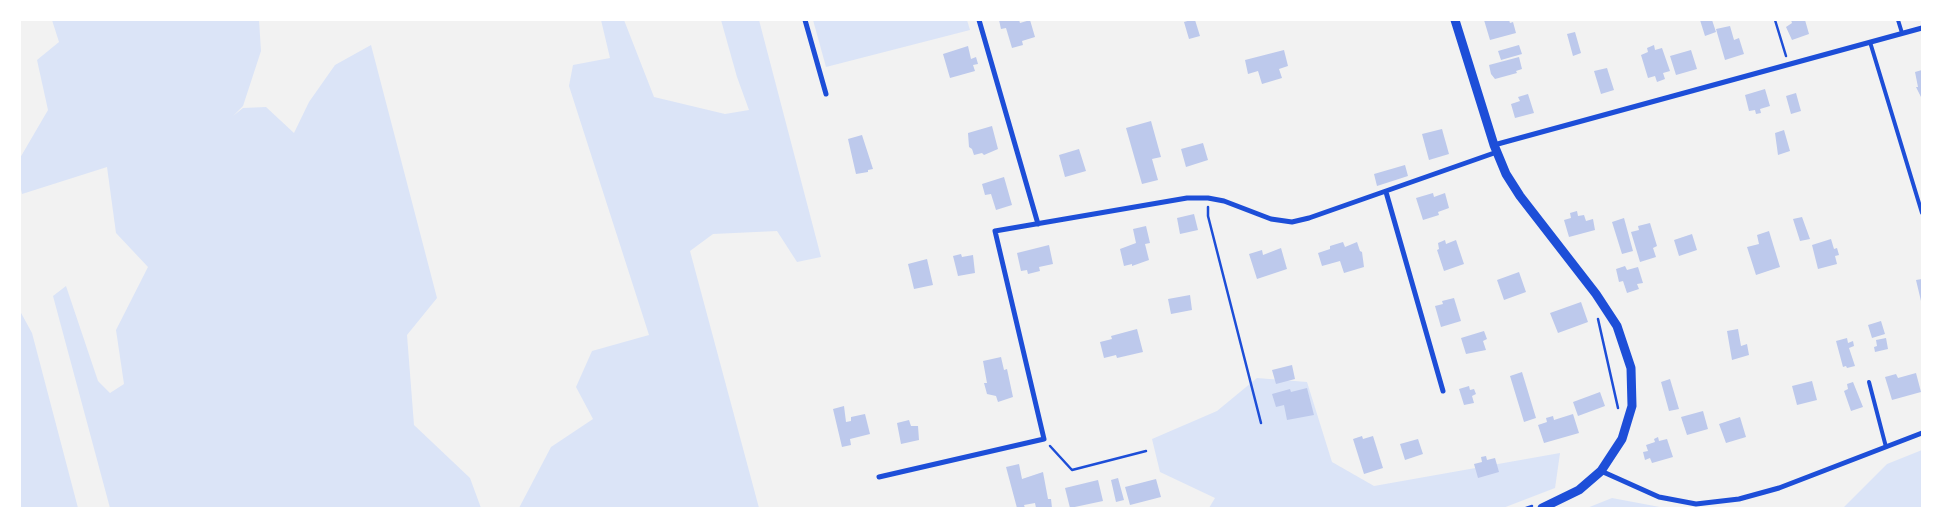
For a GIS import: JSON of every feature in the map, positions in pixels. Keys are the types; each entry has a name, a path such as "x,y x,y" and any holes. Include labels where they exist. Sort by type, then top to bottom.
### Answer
{"street":[{"path":"805,20 826,94"},
{"path":"979,20 1038,224"},
{"path":"1455,20 1496,149 1506,174 1520,196 1596,294 1617,326 1631,368 1632,406 1622,439 1601,471 1579,490 1541,506"},
{"path":"879,477 1044,439 995,231 1187,198 1208,198 1224,201 1271,218 1292,222 1310,218 1386,192 1496,149 1789,64 1922,28"},
{"path":"1386,192 1443,391"},
{"path":"1601,471 1659,497 1696,504 1739,500 1779,488 1922,433"}],"lane":[{"path":"1898,20 1902,33"},
{"path":"1870,42 1922,213"},
{"path":"1869,382 1886,447"}],"path":[{"path":"1775,20 1789,64"},
{"path":"1208,198 1208,216 1261,423"},
{"path":"1598,319 1619,410"},
{"path":"1044,439 1072,470 1146,451"},
{"path":"1526,508 1541,506"}],"shaded area":[{"path":"52,20 259,20 261,51 243,106 233,116 243,108 266,107 294,133 309,102 335,65 371,45 437,298 407,335 414,425 470,478 481,508 110,508 53,296 66,286 98,381 110,393 124,384 116,330 148,267 116,233 107,167 22,194 20,158 48,110 37,60 59,42"},
{"path":"601,20 624,20 654,97 725,114 749,110 737,77 721,20 759,20 821,257 797,262 777,231 713,234 690,251 759,508 519,508 551,447 593,419 576,387 592,351 649,335 569,86 573,65 610,58"},
{"path":"813,20 967,20 970,30 826,67"},
{"path":"20,311 32,333 78,508 20,508"},
{"path":"1257,378 1307,382 1332,462 1374,486 1560,453 1555,488 1503,508 1209,508 1215,498 1160,472 1152,439 1217,411"},
{"path":"1922,450 1922,508 1843,508 1887,464"},
{"path":"1612,498 1665,508 1587,508"}],"building":[{"path":"999,20 1019,20 1020,23 1030,20 1035,37 1022,41 1023,45 1012,48 1006,28 1001,29"},
{"path":"1195,20 1200,36 1189,39 1184,22"},
{"path":"1484,20 1509,20 1510,23 1513,22 1516,33 1490,40"},
{"path":"1700,20 1712,20 1716,32 1705,36"},
{"path":"1791,20 1805,20 1809,34 1792,40 1786,27 1792,23"},
{"path":"1730,26 1734,40 1739,38 1744,54 1725,60 1716,29"},
{"path":"1575,32 1581,53 1573,56 1567,34"},
{"path":"1519,45 1522,54 1501,60 1498,51"},
{"path":"1654,45 1655,50 1662,48 1670,71 1663,73 1665,79 1657,82 1655,76 1648,78 1641,55 1648,52 1647,48"},
{"path":"968,46 971,59 976,57 978,64 973,65 975,71 950,78 943,54"},
{"path":"1284,50 1288,66 1279,69 1282,78 1262,84 1258,71 1248,74 1245,60"},
{"path":"1691,50 1697,69 1676,75 1670,56"},
{"path":"1519,57 1522,69 1516,71 1517,73 1495,79 1491,74 1489,65"},
{"path":"1607,68 1614,90 1601,94 1594,71"},
{"path":"1922,70 1922,99 1916,87 1918,87 1915,72"},
{"path":"1765,89 1770,106 1760,109 1761,113 1756,114 1755,110 1749,111 1745,95"},
{"path":"1796,93 1801,111 1791,114 1786,96"},
{"path":"1528,94 1534,113 1515,118 1511,104 1520,101 1518,97"},
{"path":"1151,121 1161,157 1152,159 1158,180 1142,184 1126,128"},
{"path":"992,126 998,149 984,155 982,153 974,155 969,147 968,133"},
{"path":"1442,129 1449,154 1429,160 1422,134"},
{"path":"1784,130 1790,151 1778,155 1775,133"},
{"path":"862,135 873,169 856,174 848,139"},
{"path":"1203,143 1208,160 1186,167 1181,149"},
{"path":"1079,149 1086,171 1065,177 1059,155"},
{"path":"1405,165 1408,176 1377,186 1374,174"},
{"path":"1004,177 1012,205 996,210 991,194 985,195 982,184"},
{"path":"1433,193 1434,197 1445,193 1449,208 1438,212 1439,215 1423,220 1416,198"},
{"path":"1577,211 1578,216 1584,215 1586,221 1593,219 1595,230 1569,237 1564,220 1571,218 1570,213"},
{"path":"1194,214 1198,230 1180,234 1177,218"},
{"path":"1802,217 1810,239 1800,241 1793,219"},
{"path":"1624,218 1633,251 1622,254 1612,222"},
{"path":"1650,223 1657,246 1653,248 1656,257 1640,262 1631,232 1639,230 1638,226"},
{"path":"1146,226 1150,243 1145,244 1149,260 1132,266 1132,264 1124,266 1120,249 1136,243 1133,229"},
{"path":"1769,231 1780,267 1756,275 1747,247 1759,244 1757,235"},
{"path":"1692,234 1697,250 1679,256 1674,240"},
{"path":"1831,239 1834,249 1837,248 1839,255 1835,256 1837,264 1818,269 1812,245"},
{"path":"1445,240 1446,244 1456,240 1464,264 1444,271 1437,250 1439,249 1438,243"},
{"path":"1343,242 1345,247 1357,242 1362,252 1364,267 1344,273 1340,261 1322,266 1318,253 1330,249 1330,246"},
{"path":"1049,245 1053,264 1039,267 1040,271 1028,274 1027,270 1021,271 1017,253"},
{"path":"1281,248 1287,269 1257,279 1249,254 1262,250 1263,255"},
{"path":"961,254 962,257 973,255 975,273 958,276 953,256"},
{"path":"927,259 933,285 914,289 908,264"},
{"path":"1625,266 1627,270 1638,267 1643,283 1637,284 1639,289 1627,293 1623,281 1619,282 1616,269"},
{"path":"1519,272 1526,292 1504,300 1497,280"},
{"path":"1922,279 1922,301 1921,301 1916,280"},
{"path":"1190,295 1192,310 1171,314 1168,299"},
{"path":"1454,298 1461,321 1441,327 1435,306 1443,304 1442,301"},
{"path":"1581,302 1588,322 1558,333 1550,313"},
{"path":"1881,321 1885,334 1872,338 1868,325"},
{"path":"1137,329 1143,352 1117,358 1116,355 1104,358 1100,342 1112,339 1111,336"},
{"path":"1738,329 1741,346 1747,344 1749,355 1732,360 1727,331"},
{"path":"1484,331 1487,339 1483,341 1486,350 1466,354 1461,338"},
{"path":"1847,338 1848,343 1853,341 1854,346 1849,348 1855,366 1847,368 1846,366 1843,367 1836,341"},
{"path":"1886,338 1888,349 1875,352 1876,340"},
{"path":"1001,357 1004,370 1007,369 1013,397 998,402 996,396 987,394 984,383 987,383 983,361"},
{"path":"1292,365 1295,379 1276,384 1272,370"},
{"path":"1522,372 1536,418 1524,422 1510,376"},
{"path":"1916,373 1921,392 1892,400 1885,377 1896,374 1898,378"},
{"path":"1670,379 1679,409 1669,411 1661,382"},
{"path":"1812,381 1817,400 1797,405 1792,386"},
{"path":"1853,382 1863,407 1851,411 1844,391 1848,389 1847,384"},
{"path":"1469,386 1470,390 1474,389 1476,394 1472,396 1474,403 1464,405 1459,389"},
{"path":"1307,388 1314,415 1287,420 1284,405 1276,407 1272,394 1290,389 1291,392"},
{"path":"1600,392 1605,406 1578,416 1573,402"},
{"path":"844,406 846,422 851,421 851,417 865,414 870,434 850,439 851,445 842,447 833,409"},
{"path":"1703,411 1708,429 1687,435 1681,417"},
{"path":"1573,414 1579,433 1544,443 1538,425 1547,422 1546,418 1553,416 1554,420"},
{"path":"1740,417 1746,437 1726,443 1719,424"},
{"path":"909,420 911,426 918,426 919,440 901,444 897,423"},
{"path":"1362,436 1363,439 1373,436 1383,468 1364,474 1353,439"},
{"path":"1658,437 1659,441 1667,439 1673,457 1652,463 1650,458 1645,460 1643,452 1648,451 1646,445 1655,442 1654,439"},
{"path":"1418,439 1423,454 1405,460 1400,444"},
{"path":"1486,456 1487,460 1495,458 1499,472 1478,478 1474,464 1482,462 1481,457"},
{"path":"1019,464 1022,479 1043,472 1048,499 1051,499 1052,508 1036,508 1035,503 1024,505 1025,508 1017,508 1006,467"},
{"path":"1118,478 1124,500 1116,502 1111,480"},
{"path":"1156,479 1161,497 1130,505 1125,487"},
{"path":"1098,480 1103,501 1070,508 1065,488"}]}
